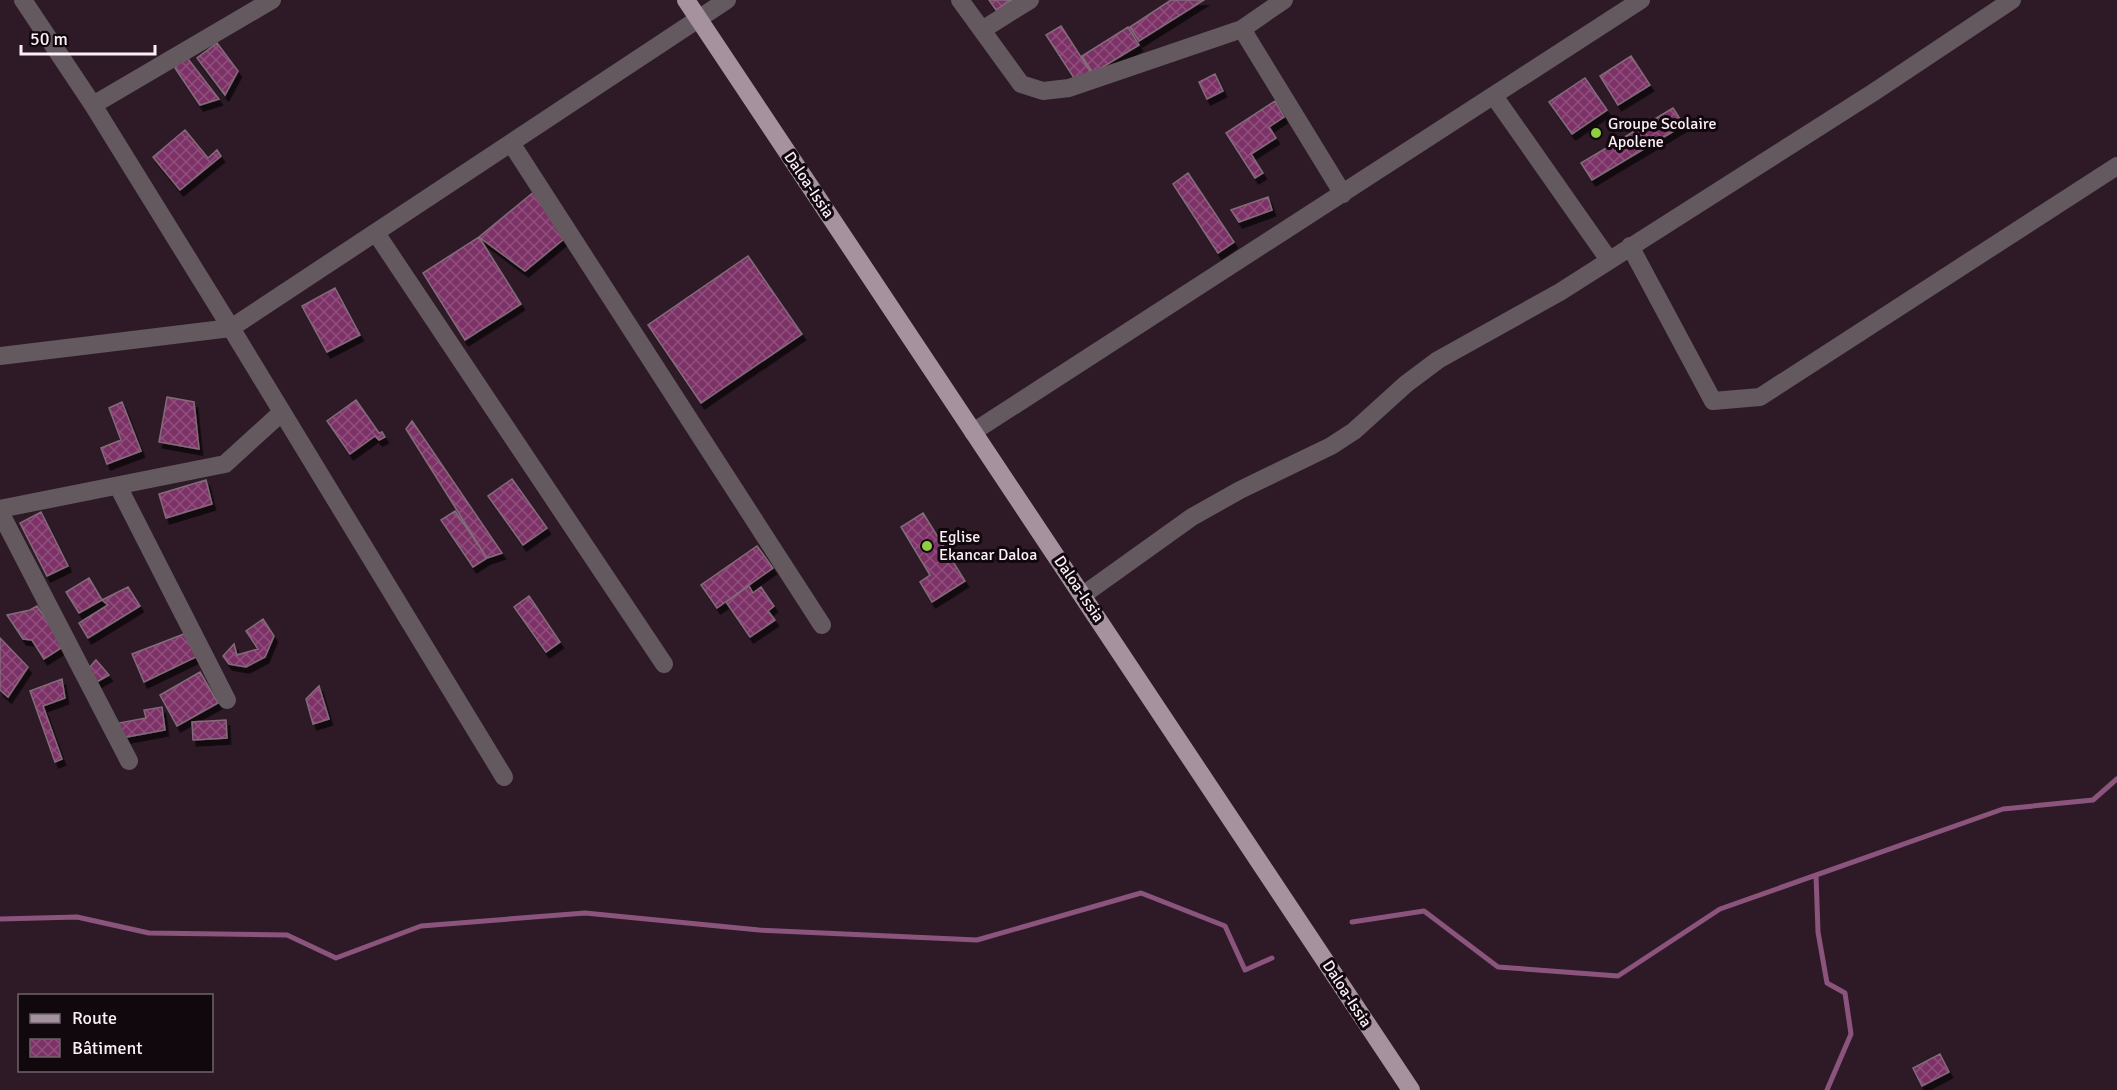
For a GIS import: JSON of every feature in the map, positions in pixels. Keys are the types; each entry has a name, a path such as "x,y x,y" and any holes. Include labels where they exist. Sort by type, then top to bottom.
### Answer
{"main road":[{"name":"Daloa-Issia","path":"686,0 1411,1090"}],"street":[{"path":"23,0 93,105 504,777"},
{"path":"93,105 272,0"},
{"path":"0,356 231,328 727,0"},
{"path":"960,0 1022,84 1043,90 1069,88 1242,29 1284,0"},
{"path":"982,30 1030,0"},
{"path":"973,432 1641,0"},
{"path":"1083,595 1192,518 1240,490 1331,446 1354,431 1406,384 1438,360 1560,292 1874,92 2012,0"},
{"path":"1242,29 1343,194"},
{"path":"1494,96 1609,260"},
{"path":"511,143 822,625"},
{"path":"1630,246 1713,401 1760,397 2117,166"},
{"path":"376,233 664,664"},
{"path":"129,761 0,510 225,464 281,413"},
{"path":"118,486 226,700"}],"building":[{"path":"989,0 1012,0 996,10"},
{"path":"1171,0 1204,0 1139,41 1130,27"},
{"path":"1061,26 1090,71 1076,81 1046,35"},
{"path":"1128,27 1139,45 1093,73 1082,56"},
{"path":"217,43 238,71 225,95 197,58"},
{"path":"185,55 219,99 200,105 175,68"},
{"path":"1631,56 1650,85 1618,105 1600,76"},
{"path":"1215,74 1223,91 1207,99 1199,82"},
{"path":"1585,78 1607,110 1572,134 1549,102"},
{"path":"1275,101 1284,117 1269,127 1276,138 1251,154 1263,173 1255,178 1226,133"},
{"path":"1673,108 1684,125 1592,180 1581,163"},
{"path":"185,130 208,158 217,150 221,156 180,190 153,157"},
{"path":"1188,173 1234,242 1218,253 1173,184"},
{"path":"535,191 570,234 525,271 479,237"},
{"path":"1268,197 1272,210 1239,222 1231,210"},
{"path":"479,237 521,304 465,340 423,273"},
{"path":"748,256 802,334 701,403 648,325"},
{"path":"335,288 360,335 327,352 302,306"},
{"path":"167,397 194,402 199,449 159,442"},
{"path":"356,400 379,433 382,432 385,437 379,440 375,436 350,454 327,421"},
{"path":"122,402 141,451 107,464 101,448 121,440 109,408"},
{"path":"412,421 502,553 487,558 406,429"},
{"path":"512,479 547,528 523,545 488,496"},
{"path":"206,480 212,504 166,518 159,494"},
{"path":"455,511 487,558 473,567 441,520"},
{"path":"41,512 68,566 47,576 20,523"},
{"path":"923,513 965,581 932,602 920,582 930,575 901,527"},
{"path":"757,546 773,568 717,608 701,585"},
{"path":"89,578 102,600 79,613 66,592"},
{"path":"749,586 753,593 761,587 774,606 768,611 775,620 750,637 726,602"},
{"path":"128,587 140,606 88,638 79,623 108,605 102,600"},
{"path":"529,596 560,642 546,652 514,607"},
{"path":"37,606 64,646 44,659 32,640 23,639 7,615 30,610"},
{"path":"263,619 274,636 265,657 246,667 229,664 223,656 234,644 237,655 258,649 246,631"},
{"path":"184,634 198,656 144,682 132,654"},
{"path":"0,638 28,667 8,697 0,690"},
{"path":"96,660 109,675 95,683 88,669"},
{"path":"200,672 218,703 177,726 160,695"},
{"path":"62,679 65,698 43,706 62,759 55,762 30,691"},
{"path":"319,686 329,719 313,724 306,699"},
{"path":"162,707 165,730 121,738 119,723 146,718 144,710"},
{"path":"226,720 227,738 193,740 192,722"},
{"path":"1940,1054 1949,1072 1922,1086 1913,1068"}],"waterway":[{"path":"1352,922 1424,911 1498,967 1618,976 1720,909 2003,809 2093,800 2117,779"},
{"path":"1816,875 1818,932 1827,983 1845,993 1851,1034 1827,1090"},
{"path":"0,919 77,917 149,933 287,935 336,958 421,926 585,913 759,930 977,940 1141,893 1225,926 1245,970 1272,958"}],"place":[{"name":"Groupe Scolaire Apolene","path":"1596,133"},
{"name":"Eglise Ekancar Daloa","path":"927,546"}]}
